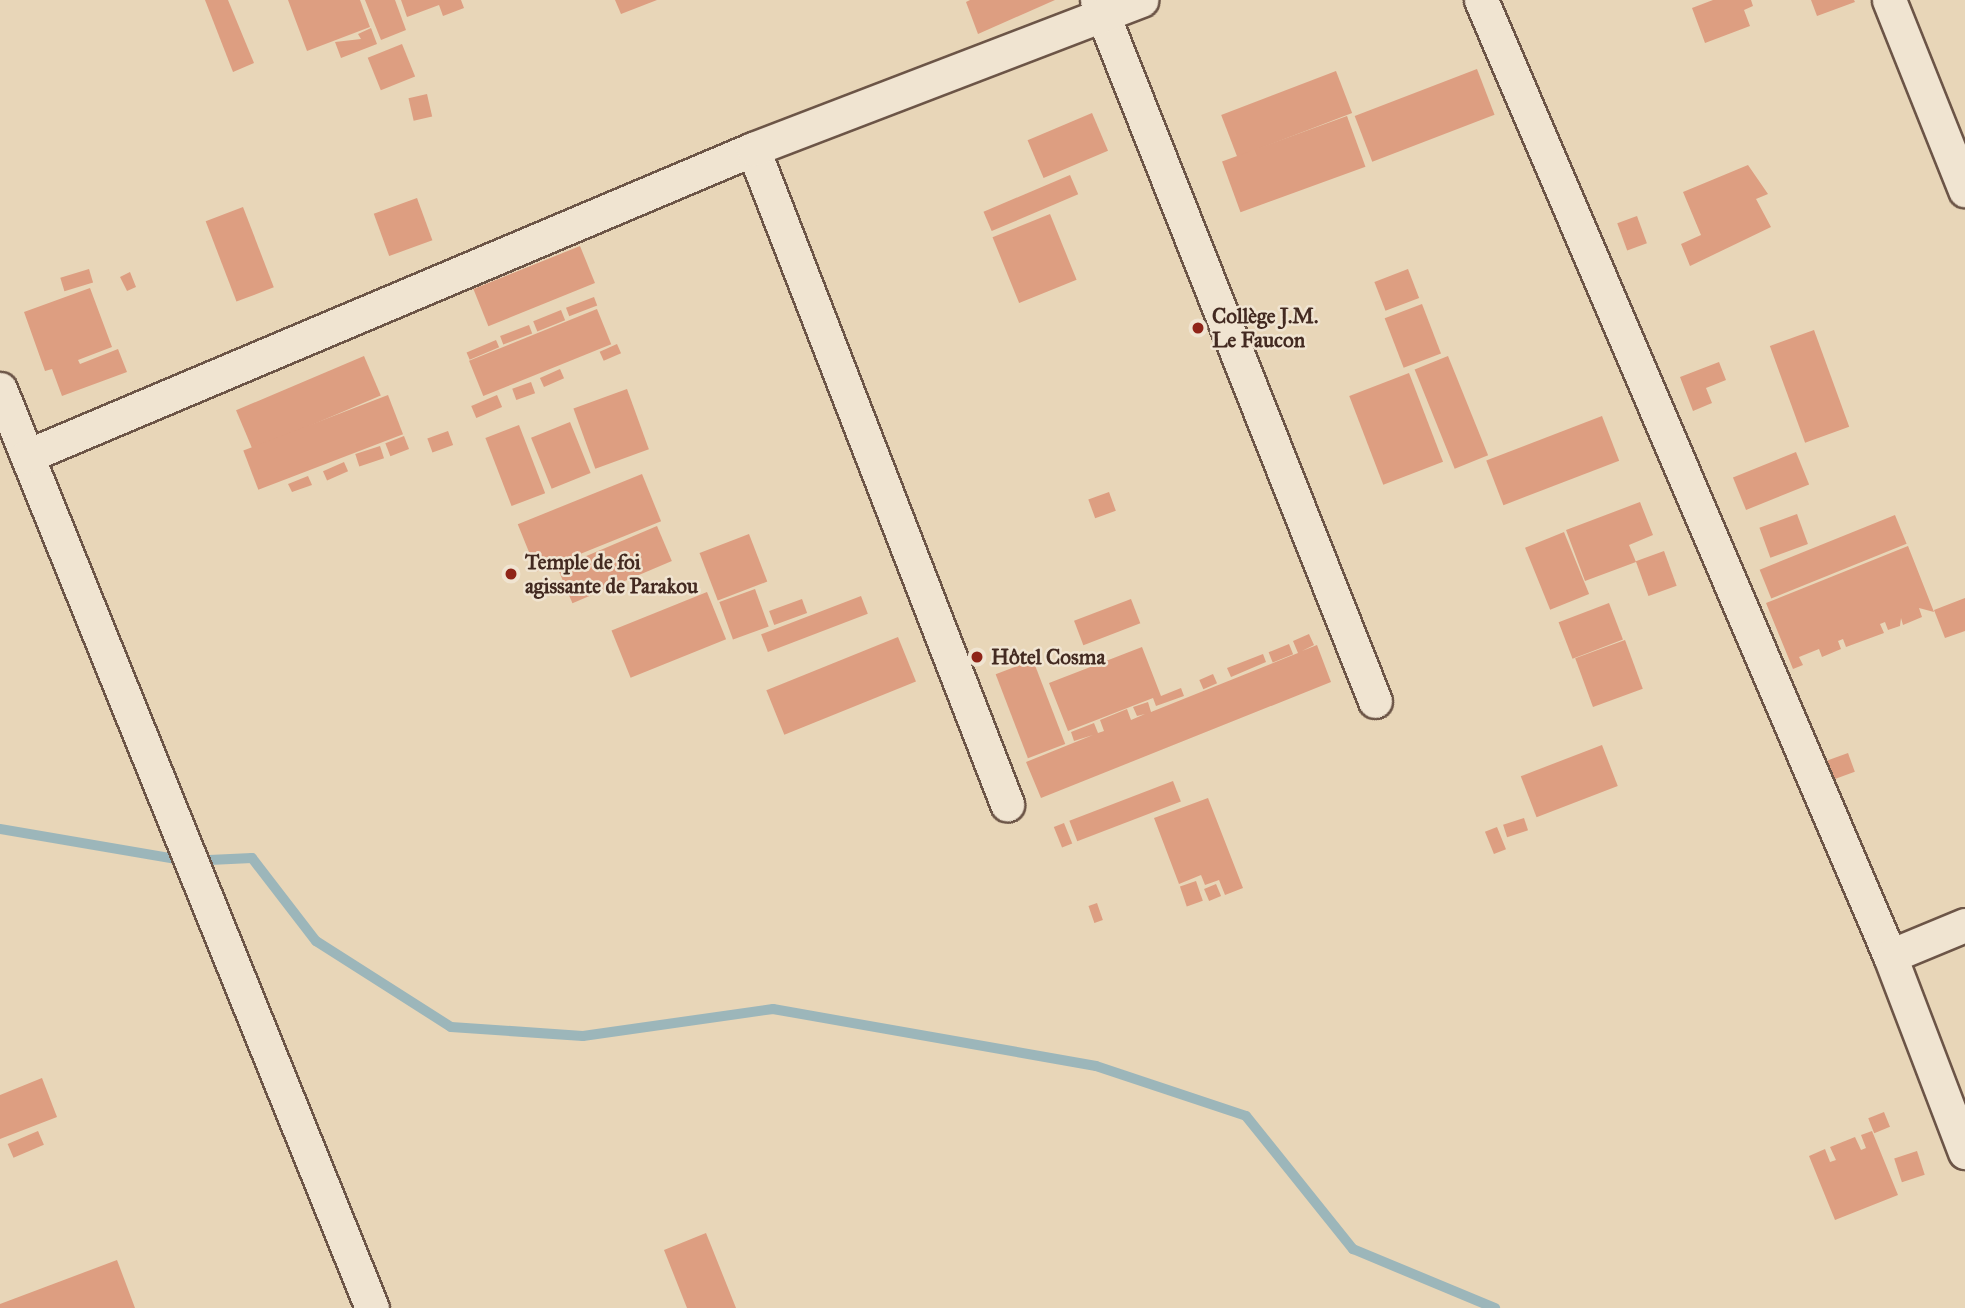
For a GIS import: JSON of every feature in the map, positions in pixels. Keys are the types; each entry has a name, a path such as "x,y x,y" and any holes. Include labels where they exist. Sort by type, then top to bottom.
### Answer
{"street":[{"path":"27,456 753,149 1100,7 1141,0"},
{"path":"1481,0 1890,956 1965,1152"},
{"path":"1889,0 1965,190"},
{"path":"1100,7 1375,701"},
{"path":"753,149 1007,804"},
{"path":"0,389 208,911 372,1308"},
{"path":"1890,956 1965,925"}],"building":[{"path":"205,0 228,0 254,63 233,72"},
{"path":"288,0 360,0 370,27 307,51"},
{"path":"365,0 395,0 406,30 381,40"},
{"path":"401,0 461,0 464,8 443,16 439,5 407,17"},
{"path":"615,0 657,0 621,14"},
{"path":"970,0 1055,0 978,34 966,2"},
{"path":"1713,0 1751,0 1753,6 1744,10 1750,26 1705,43 1692,8"},
{"path":"1811,0 1854,0 1855,2 1817,16"},
{"path":"371,28 377,44 341,58 335,42 361,39 358,34"},
{"path":"402,44 415,76 381,90 368,58"},
{"path":"1477,69 1495,115 1372,162 1355,116"},
{"path":"1336,71 1352,113 1237,157 1221,115"},
{"path":"427,94 432,116 414,121 408,98"},
{"path":"1092,113 1108,151 1044,178 1028,140"},
{"path":"1347,116 1365,167 1240,212 1222,161"},
{"path":"1748,165 1768,194 1756,199 1771,227 1690,266 1681,244 1701,235 1683,192"},
{"path":"1070,175 1078,194 992,231 983,212"},
{"path":"417,198 432,240 389,256 374,214"},
{"path":"243,207 274,287 236,302 206,221"},
{"path":"1050,214 1077,280 1019,303 993,237"},
{"path":"1637,216 1647,243 1627,250 1617,223"},
{"path":"580,246 595,283 488,326 473,289"},
{"path":"89,269 93,282 64,291 60,278"},
{"path":"1408,269 1419,298 1386,311 1374,282"},
{"path":"130,272 136,287 127,291 120,277"},
{"path":"90,288 112,347 78,360 80,364 118,349 127,372 62,396 52,369 45,371 24,312"},
{"path":"594,297 597,305 569,316 566,308"},
{"path":"1422,304 1441,353 1404,368 1385,318"},
{"path":"597,309 611,344 483,396 469,361"},
{"path":"561,310 565,320 537,331 533,321"},
{"path":"529,325 532,333 503,345 500,336"},
{"path":"1814,330 1849,427 1805,443 1770,346"},
{"path":"496,340 499,347 470,360 467,353"},
{"path":"617,344 621,353 604,361 600,352"},
{"path":"364,356 381,396 253,450 236,410"},
{"path":"1448,356 1488,455 1455,469 1415,369"},
{"path":"1719,362 1726,380 1706,388 1712,403 1693,411 1680,377"},
{"path":"560,369 564,378 544,387 540,378"},
{"path":"1409,373 1443,462 1383,485 1349,396"},
{"path":"531,382 535,393 516,400 512,389"},
{"path":"627,389 649,449 595,469 573,408"},
{"path":"388,395 403,434 258,490 243,451"},
{"path":"497,395 502,407 476,418 471,406"},
{"path":"1602,416 1619,461 1503,505 1486,460"},
{"path":"570,422 591,473 552,489 531,438"},
{"path":"519,425 545,493 512,506 485,438"},
{"path":"448,431 453,445 432,453 427,439"},
{"path":"404,436 409,449 390,456 385,443"},
{"path":"380,446 384,458 359,466 355,454"},
{"path":"1796,452 1809,484 1746,510 1733,477"},
{"path":"344,462 348,471 327,480 323,471"},
{"path":"642,474 661,521 537,571 518,524"},
{"path":"308,476 312,485 292,492 288,484"},
{"path":"1109,492 1116,511 1095,518 1088,500"},
{"path":"1640,502 1653,535 1629,545 1636,562 1585,581 1566,530"},
{"path":"1797,514 1808,544 1770,558 1759,528"},
{"path":"1895,515 1907,544 1771,598 1760,570"},
{"path":"657,526 672,561 572,603 558,568"},
{"path":"1564,532 1589,594 1550,610 1525,548"},
{"path":"749,534 767,582 718,601 700,553"},
{"path":"1908,546 1934,612 1919,608 1922,617 1903,625 1901,618 1900,626 1888,630 1885,622 1880,624 1884,633 1846,647 1843,639 1838,641 1841,649 1822,657 1819,649 1799,657 1803,665 1793,669 1766,603"},
{"path":"1664,551 1677,586 1648,596 1636,561"},
{"path":"755,589 769,627 733,640 719,602"},
{"path":"707,592 726,639 631,678 612,631"},
{"path":"861,596 868,614 768,652 761,634"},
{"path":"1965,598 1965,631 1945,638 1934,610"},
{"path":"802,599 807,613 774,625 769,611"},
{"path":"1131,599 1140,623 1083,645 1074,621"},
{"path":"1609,603 1623,639 1573,659 1559,622"},
{"path":"1309,634 1314,645 1302,651 1317,645 1331,682 1041,798 1026,762 1093,735 1074,741 1071,732 1094,723 1098,733 1104,731 1100,720 1127,709 1131,720 1145,714 1137,716 1133,707 1148,702 1151,712 1298,653 1293,641"},
{"path":"898,637 916,682 784,735 766,690"},
{"path":"1625,640 1643,689 1593,707 1575,658"},
{"path":"1289,644 1293,654 1273,662 1269,652"},
{"path":"1142,647 1161,696 1181,688 1184,696 1156,706 1153,698 1068,731 1049,683"},
{"path":"1263,654 1266,662 1231,677 1227,668"},
{"path":"1033,660 1065,744 1028,758 996,674"},
{"path":"1213,674 1217,683 1203,689 1199,680"},
{"path":"1602,745 1618,786 1537,817 1521,776"},
{"path":"1848,753 1855,772 1834,779 1827,761"},
{"path":"1173,781 1181,802 1077,841 1069,821"},
{"path":"1208,798 1243,888 1225,895 1219,880 1205,885 1201,875 1179,884 1154,818"},
{"path":"1524,818 1528,830 1507,837 1503,825"},
{"path":"1064,823 1072,843 1062,848 1054,827"},
{"path":"1497,827 1506,849 1494,854 1485,832"},
{"path":"1196,881 1203,901 1187,906 1180,887"},
{"path":"1216,884 1221,896 1209,901 1204,889"},
{"path":"1097,903 1103,920 1094,923 1088,906"},
{"path":"42,1078 57,1117 0,1139 0,1095"},
{"path":"1884,1112 1890,1127 1874,1133 1868,1118"},
{"path":"38,1131 44,1145 13,1158 8,1144"},
{"path":"1872,1131 1898,1195 1835,1220 1809,1156 1825,1149 1830,1162 1836,1160 1830,1147 1855,1137 1861,1150 1866,1148 1861,1135"},
{"path":"1917,1151 1925,1175 1902,1182 1894,1158"},
{"path":"706,1233 736,1308 687,1308 664,1250"},
{"path":"117,1260 135,1308 0,1308 0,1304"}],"waterway":[{"path":"0,829 188,861 252,858 316,941 451,1027 583,1036 773,1009 1096,1066 1246,1116 1353,1249 1495,1308"}],"place":[{"name":"Collège J.M. Le Faucon","path":"1198,328"},
{"name":"Temple de foi agissante de Parakou","path":"511,574"},
{"name":"Hôtel Cosma","path":"977,657"}]}
